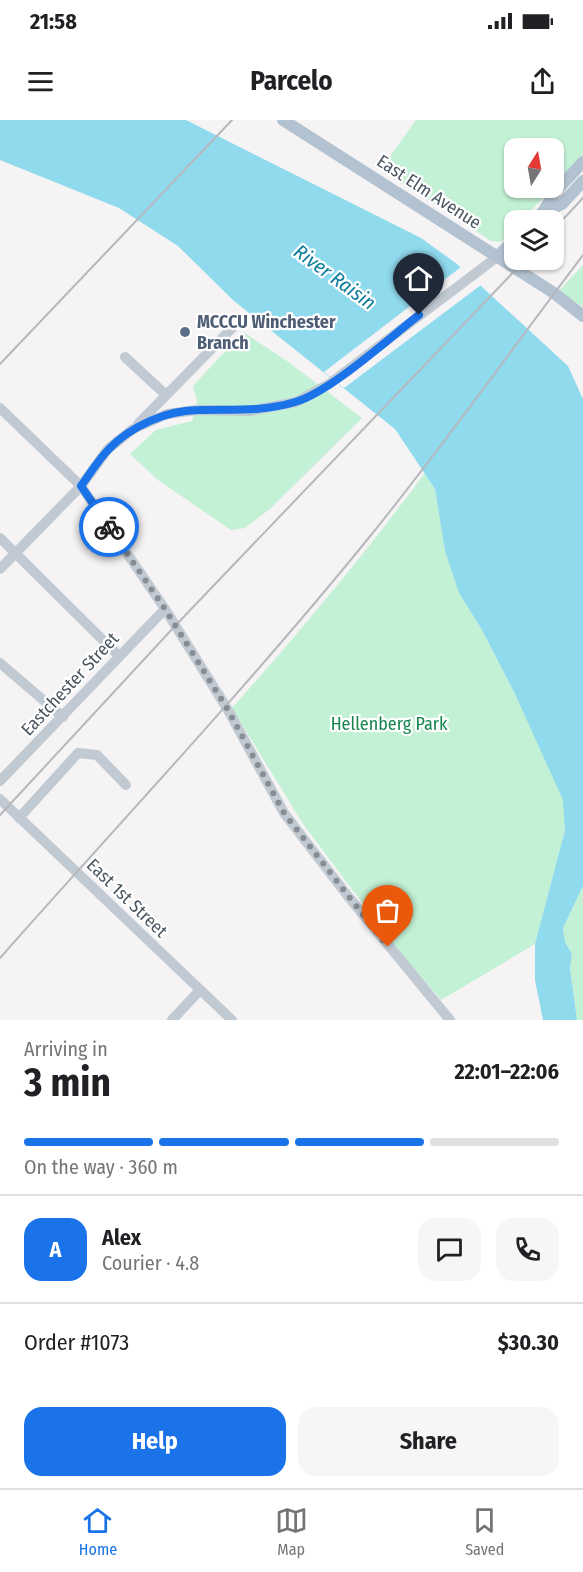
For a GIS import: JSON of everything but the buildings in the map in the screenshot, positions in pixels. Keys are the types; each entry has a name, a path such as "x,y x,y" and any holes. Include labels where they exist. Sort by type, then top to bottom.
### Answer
{"main road":[{"name":"East Elm Avenue","path":"283,120 562,299 583,316"},
{"path":"542,210 556,191 583,162"},
{"path":"550,210 562,204 583,182"},
{"path":"497,257 504,250"}],"street":[{"path":"133,429 167,414 197,410 250,411 296,402 329,384 497,257"},
{"path":"0,569 81,486 108,449 133,429 232,328"},
{"path":"125,357 166,395"},
{"path":"0,408 81,486 165,609 228,710 284,813 346,895 450,1020"},
{"path":"0,538 119,656"},
{"name":"Eastchester Street","path":"0,781 165,609"},
{"path":"0,663 63,717"},
{"path":"19,818 78,753 86,752 97,755 126,785"},
{"name":"East 1st Street","path":"0,800 232,1020"},
{"path":"172,1020 200,990"}],"green space":[{"path":"416,120 583,120 583,156 564,176 564,138 504,138 504,198 543,198 532,210 504,210 504,239 501,242 491,241 381,169"},
{"path":"583,265 583,307 559,291"},
{"path":"243,332 287,361 362,418 271,508 245,528 231,530 158,480 130,454 156,430 192,421 197,401 193,386"},
{"name":"Hellenberg Park","path":"425,473 435,489 445,551 459,593 482,630 515,694 564,800 565,830 535,944 441,1000 396,948 303,824 232,708 331,593"},
{"path":"583,886 583,1020 577,1020 570,968 572,954 565,942 563,928"}],"water":[{"name":"River Raisin","path":"0,120 186,120 421,238 457,264 568,366 583,399 583,886 563,928 565,942 572,954 570,968 577,1020 543,1020 535,980 535,944 565,830 563,800 515,694 482,630 459,593 445,551 435,489 395,429 234,301 178,246 119,208 0,160"}],"pier":[{"path":"461,267 481,285 344,388 324,372"}],"railway":[{"path":"0,364 232,120"},
{"path":"564,218 583,198"},
{"path":"0,958 323,594 422,470 583,255"},
{"path":"0,815 175,626 515,270"}],"way so far":[{"path":"109,527 165,609 228,710 284,813 388,947"}],"place":[{"name":"MCCCU Winchester Branch","path":"185,332"}],"route":[{"path":"109,527 81,486 108,449 133,429 167,414 197,410 250,411 296,402 329,384 419,315"}]}
